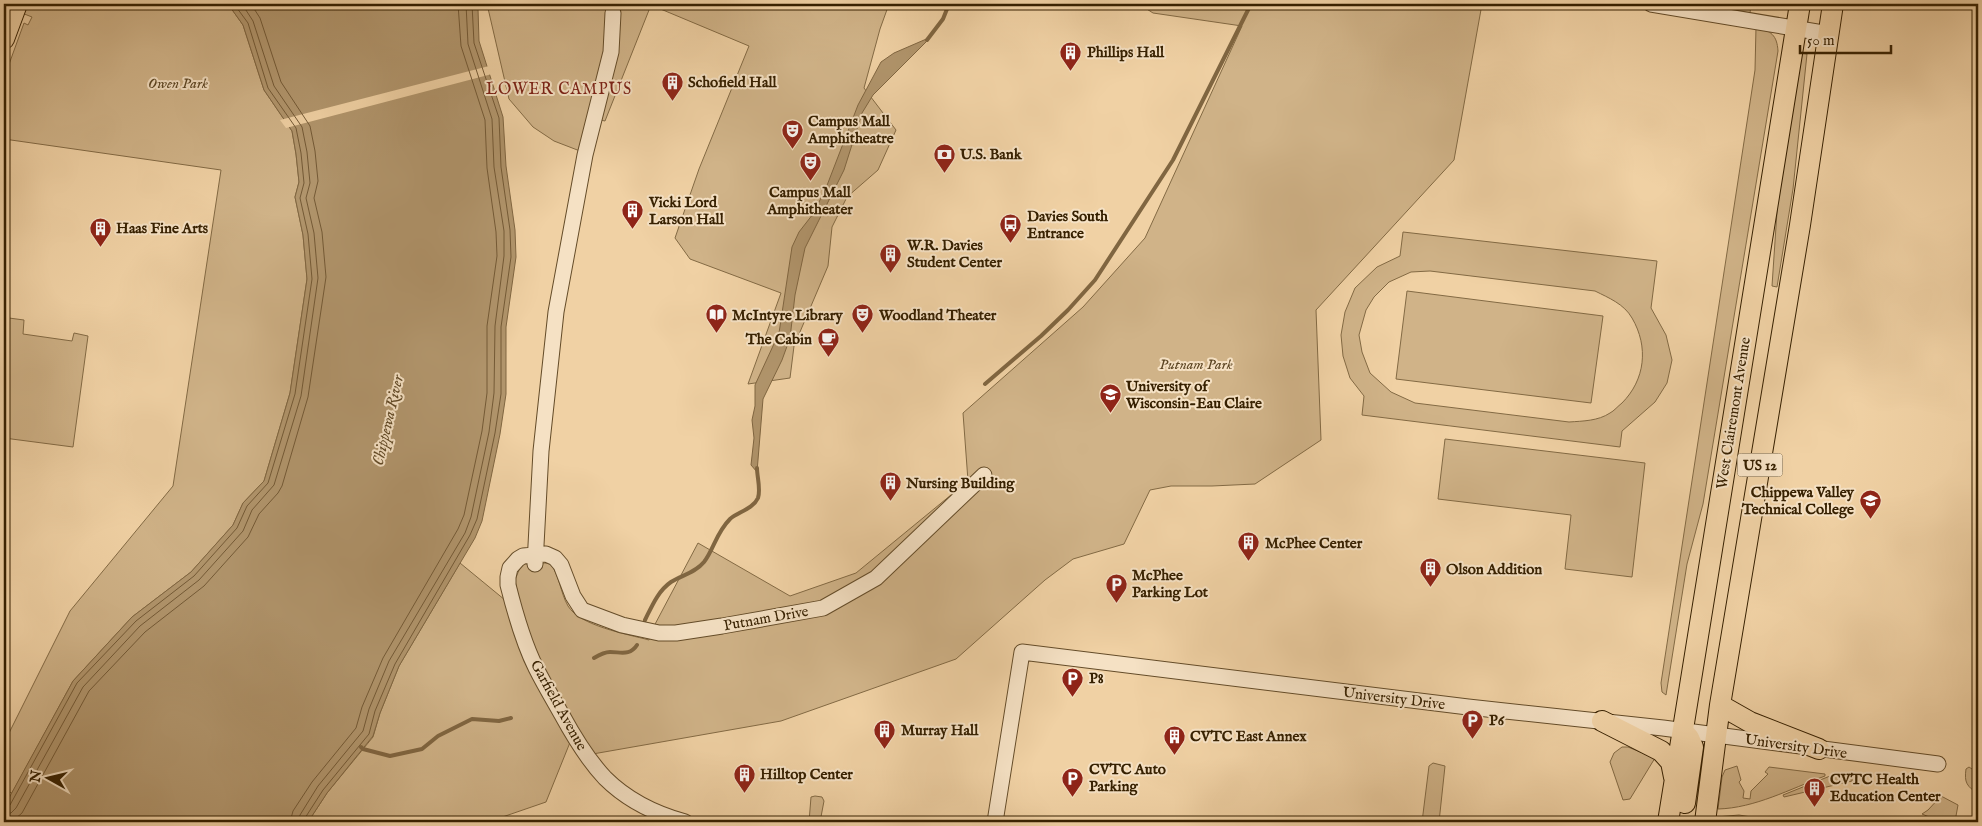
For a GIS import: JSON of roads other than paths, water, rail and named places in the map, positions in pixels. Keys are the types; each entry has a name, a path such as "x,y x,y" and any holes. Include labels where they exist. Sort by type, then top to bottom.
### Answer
{"main road":[{"name":"West Clairemont Avenue","path":"1668,822 1800,4"},
{"name":"US 12","path":"1704,822 1720,705 1800,225 1833,4"},
{"path":"4,39 14,11"},
{"path":"1720,705 1750,722 1819,749"},
{"path":"1602,721 1661,750 1671,762 1675,779"},
{"path":"1682,730 1689,738 1693,747 1682,822"}],"street":[{"path":"1651,4 1829,34"},
{"path":"535,559 540,451 556,312 585,155 610,60 613,13"},
{"name":"Putnam Drive","path":"535,559 546,554 555,558 561,565 576,603 582,610 600,618 642,630 676,633 823,608 876,578 984,475"},
{"name":"Garfield Avenue","path":"535,559 518,559 510,568 508,585 520,629 536,668 573,735 606,778 625,794 652,811 685,822"},
{"name":"University Drive","path":"995,822 1022,652 1468,707 1682,730 1938,764"}],"water":[{"name":"Chippewa River","path":"228,4 476,4 478,9 479,41 503,117 506,166 515,230 516,257 506,327 506,394 500,434 482,521 475,538 399,666 373,736 327,793 308,822 4,822 4,807 73,681 132,617 191,572 233,525 243,503 264,481 290,393 307,279 303,235 295,197 299,182 296,154 292,131 264,90 243,25"},
{"path":"931,37 873,95 862,113 844,170 805,248 795,295 790,338 782,360 763,399 757,472 751,465 754,438 752,420 755,406 755,385 779,333 792,247 799,232 813,214 826,188 858,105 881,62 894,53"}],"waterway":[{"path":"927,40 943,19 949,4"},
{"path":"985,384 1041,336 1095,280 1173,160 1251,4"},
{"path":"645,620 662,590 671,582 700,566 725,524 756,502 759,491 757,468"},
{"path":"594,658 608,652 628,652 637,645"},
{"path":"361,747 390,756 422,749 438,736 472,719 499,721 511,718"}],"place":[{"name":"Phillips Hall","path":"1071,71"},
{"name":"Schofield Hall","path":"672,101"},
{"name":"Campus Mall Amphitheatre","path":"792,149"},
{"name":"U.S. Bank","path":"944,173"},
{"name":"Campus Mall Amphitheater","path":"810,182"},
{"name":"Vicki Lord Larson Hall","path":"633,230"},
{"name":"Davies South Entrance","path":"1011,244"},
{"name":"Haas Fine Arts","path":"100,247"},
{"name":"W.R. Davies Student Center","path":"891,273"},
{"name":"McIntyre Library","path":"716,334"},
{"name":"Woodland Theater","path":"863,334"},
{"name":"The Cabin","path":"828,358"},
{"name":"University of Wisconsin-Eau Claire","path":"1110,414"},
{"name":"Nursing Building","path":"890,502"},
{"name":"Chippewa Valley Technical College","path":"1870,520"},
{"name":"McPhee Center","path":"1249,562"},
{"name":"Olson Addition","path":"1430,588"},
{"name":"McPhee Parking Lot","path":"1116,603"},
{"name":"P8","path":"1073,697"},
{"name":"P6","path":"1473,739"},
{"name":"Murray Hall","path":"885,749"},
{"name":"CVTC East Annex","path":"1174,755"},
{"name":"Hilltop Center","path":"744,793"},
{"name":"CVTC Auto Parking","path":"1073,797"},
{"name":"CVTC Health Education Center","path":"1814,807"}],"district":[{"name":"LOWER CAMPUS","path":"559,88"}],"park label":[{"name":"Owen Park","path":"178,83"},
{"name":"Putnam Park","path":"1196,364"}]}
